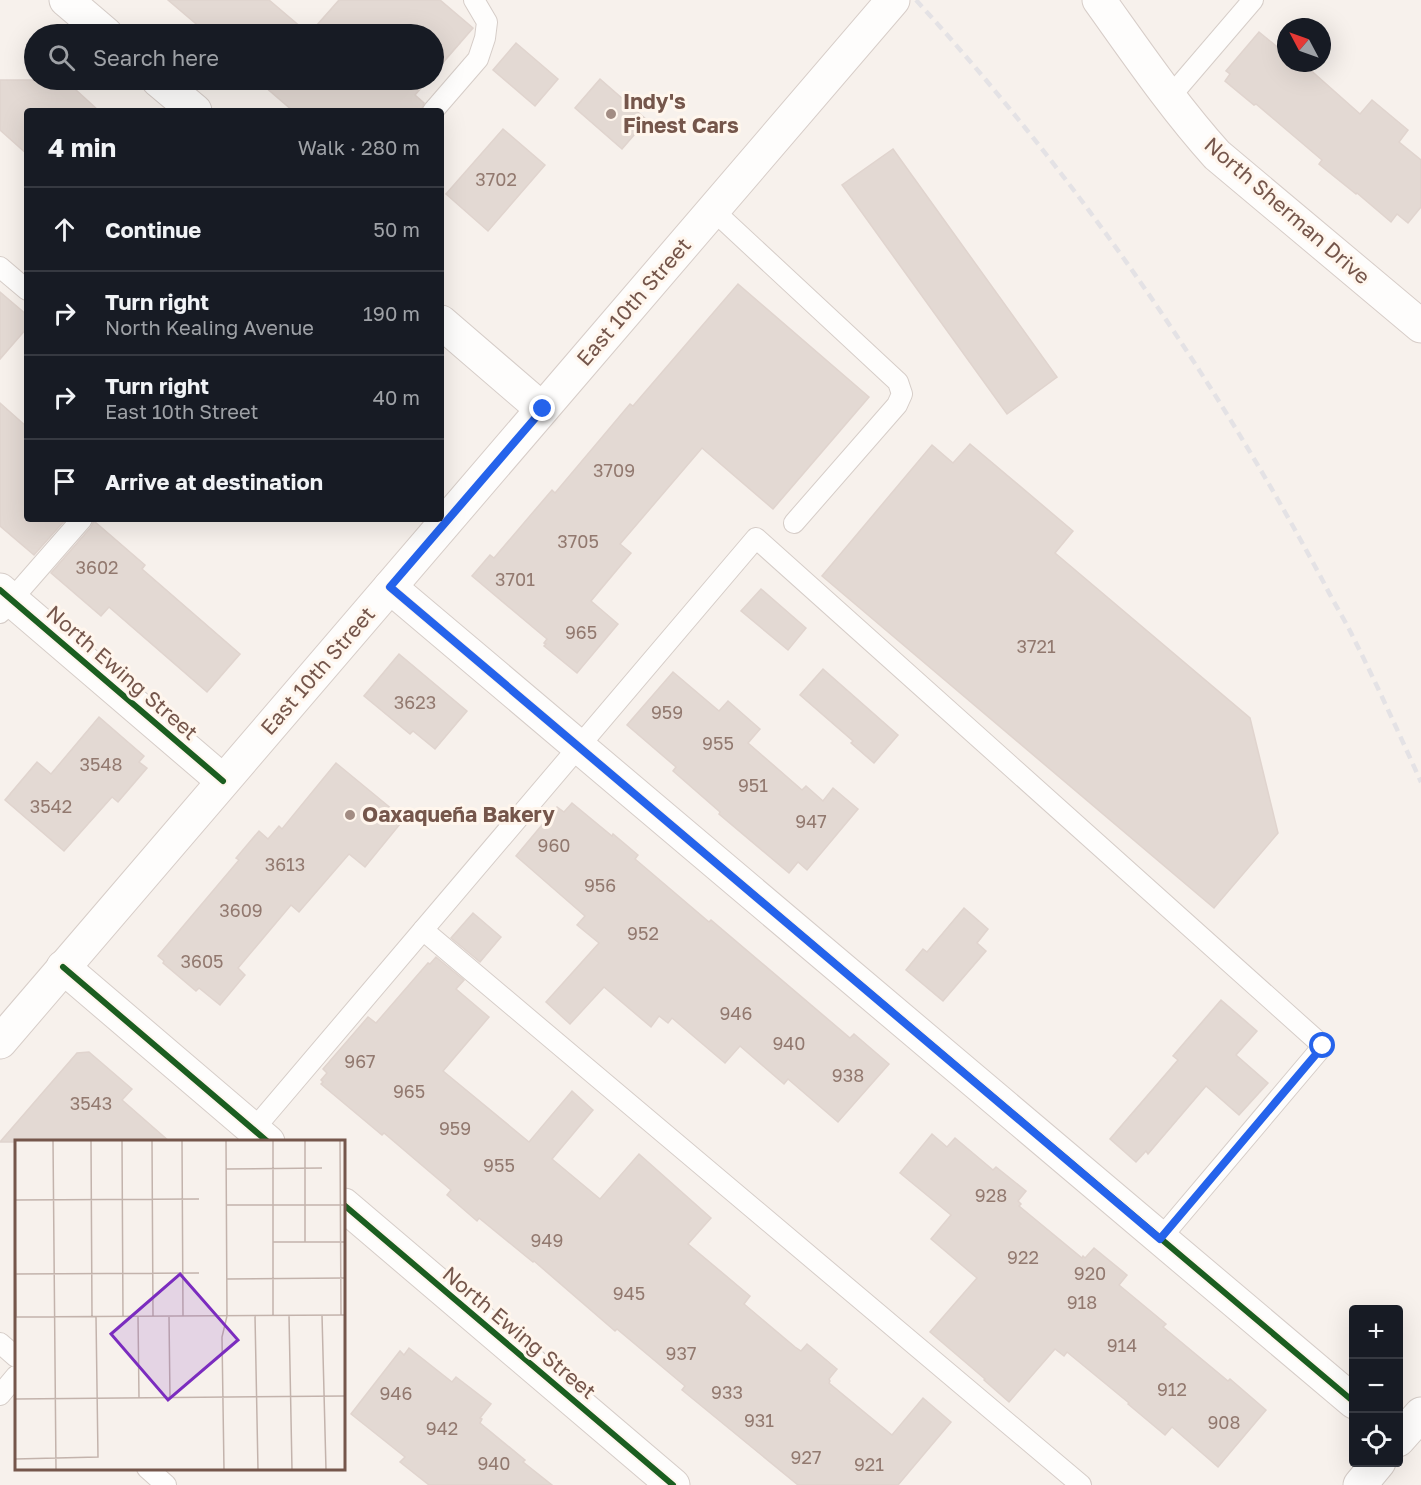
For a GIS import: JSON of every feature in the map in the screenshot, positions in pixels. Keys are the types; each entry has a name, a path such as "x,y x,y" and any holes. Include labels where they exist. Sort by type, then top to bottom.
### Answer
{"street":[{"path":"66,0 94,24"},
{"name":"East 10th Street","path":"0,1042 893,0"},
{"name":"North Sherman Drive","path":"1099,0 1169,98 1217,154 1421,326"},
{"path":"170,90 191,108"},
{"path":"444,325 543,409"},
{"path":"390,587 1349,1399"},
{"name":"North Ewing Street","path":"4,601 223,781"},
{"path":"63,968 261,1135"},
{"name":"North Ewing Street","path":"345,1206 673,1485"},
{"path":"1403,1434 1421,1414"},
{"path":"1360,1485 1375,1467"}],"lane":[{"path":"436,108 478,59 485,38 487,22 474,0"},
{"path":"1169,98 1253,0"},
{"path":"713,210 898,382 902,394 897,405 794,523"},
{"path":"0,267 24,287"},
{"path":"4,601 79,522"},
{"path":"261,1135 423,930 756,538 1323,1046 1160,1239"},
{"path":"423,930 1081,1485"},
{"path":"0,1343 15,1356"},
{"path":"0,1395 15,1377"},
{"path":"149,1470 166,1485"}],"building":[{"path":"168,0 269,0 297,24 196,24"},
{"path":"339,0 440,0 473,28 444,61 444,24 318,24"},
{"path":"1259,32 1277,47 1277,72 1313,72 1360,114 1372,100 1408,130 1399,142 1421,160 1421,207 1408,223 1397,214 1391,222 1319,164 1322,160 1225,81 1230,74 1226,71"},
{"path":"516,43 558,79 535,106 493,70"},
{"name":"Indy's Finest Cars","path":"600,79 647,120 622,149 575,108"},
{"path":"0,80 24,80 24,90 76,90 96,108 24,108 24,151 0,130"},
{"path":"269,90 419,90 415,95 424,103 422,108 290,108"},
{"path":"503,129 545,165 488,231 446,194"},
{"path":"893,149 1057,377 1007,414 842,185"},
{"path":"738,284 869,397 773,509 702,448 620,544 631,553 591,601 618,624 577,673 544,646 547,639 472,576 490,555 494,558 552,490 555,493 630,404 633,406"},
{"path":"0,292 24,312 24,331 0,359"},
{"path":"0,403 24,424 24,522 63,522 34,555 0,526"},
{"path":"970,444 1073,531 1055,553 1250,718 1278,833 1214,908 822,576 932,445 953,463"},
{"path":"95,522 145,565 142,569 240,654 207,692 109,607 101,616 51,573"},
{"path":"761,589 806,628 788,650 741,611"},
{"path":"399,654 467,711 435,749 413,731 410,734 364,696"},
{"path":"823,669 898,735 874,763 851,743 853,741 800,695"},
{"path":"673,672 719,711 728,701 760,729 748,743 802,790 806,786 823,801 833,788 858,809 807,870 798,862 789,873 719,814 720,812 673,771 676,767 627,725"},
{"path":"99,717 144,756 139,762 147,768 118,802 112,797 64,851 5,800 37,762 51,774"},
{"path":"336,763 404,819 365,867 349,854 299,912 291,905 238,968 245,975 220,1005 199,988 196,991 158,956 239,860 236,858 259,831 268,839 279,826 282,829"},
{"path":"572,803 638,855 635,859 709,922 711,920 850,1038 854,1034 889,1064 838,1122 788,1079 784,1084 740,1046 725,1063 672,1018 668,1023 659,1016 651,1027 604,987 570,1024 546,1002 599,943 577,925 585,916 516,856 557,807 564,812"},
{"path":"964,908 988,929 977,943 986,951 943,1001 906,970 923,949 927,952"},
{"path":"473,913 501,937 480,962 451,938"},
{"path":"436,957 464,980 456,989 489,1017 443,1071 529,1142 572,1091 593,1110 552,1159 600,1199 639,1154 711,1218 688,1244 750,1296 744,1304 795,1347 801,1351 807,1344 837,1369 829,1379 829,1383 892,1435 923,1398 951,1422 898,1485 798,1485 682,1390 685,1386 617,1329 615,1331 534,1261 479,1218 477,1221 447,1195 451,1190 384,1133 382,1135 321,1084 323,1082 321,1080 327,1073 323,1069 368,1017 376,1023 428,963 430,964"},
{"path":"1221,1000 1257,1031 1236,1055 1268,1083 1239,1115 1206,1086 1148,1154 1146,1151 1136,1162 1110,1139 1178,1060 1173,1056"},
{"path":"89,1052 132,1089 122,1100 168,1140 15,1140 15,1142 0,1142 77,1053"},
{"path":"932,1134 947,1147 955,1138 993,1170 996,1167 1026,1191 1018,1201 1021,1204 1019,1206 1082,1258 1083,1256 1085,1258 1094,1248 1127,1275 1119,1285 1166,1324 1163,1327 1266,1410 1218,1467 1172,1427 1165,1435 1067,1352 1064,1356 1055,1349 1009,1402 930,1332 977,1278 931,1239 951,1215 900,1173"},
{"path":"409,1348 452,1382 456,1377 491,1404 480,1418 482,1419 480,1423 552,1485 429,1485 400,1462 405,1457 351,1414 400,1351 404,1355"}],"railway":[{"path":"916,0 1032,136 1086,206 1188,353 1236,428 1347,625 1421,782"}],"cycle path":[{"path":"390,587 1349,1398"},
{"path":"0,590 223,781"},
{"path":"63,967 266,1140"},
{"path":"345,1206 673,1485"}],"place":[{"name":"Indy's Finest Cars","path":"611,114"},
{"name":"Oaxaqueña Bakery","path":"350,815"}],"route":[{"path":"543,409 390,587 1160,1239 1323,1046"}]}
